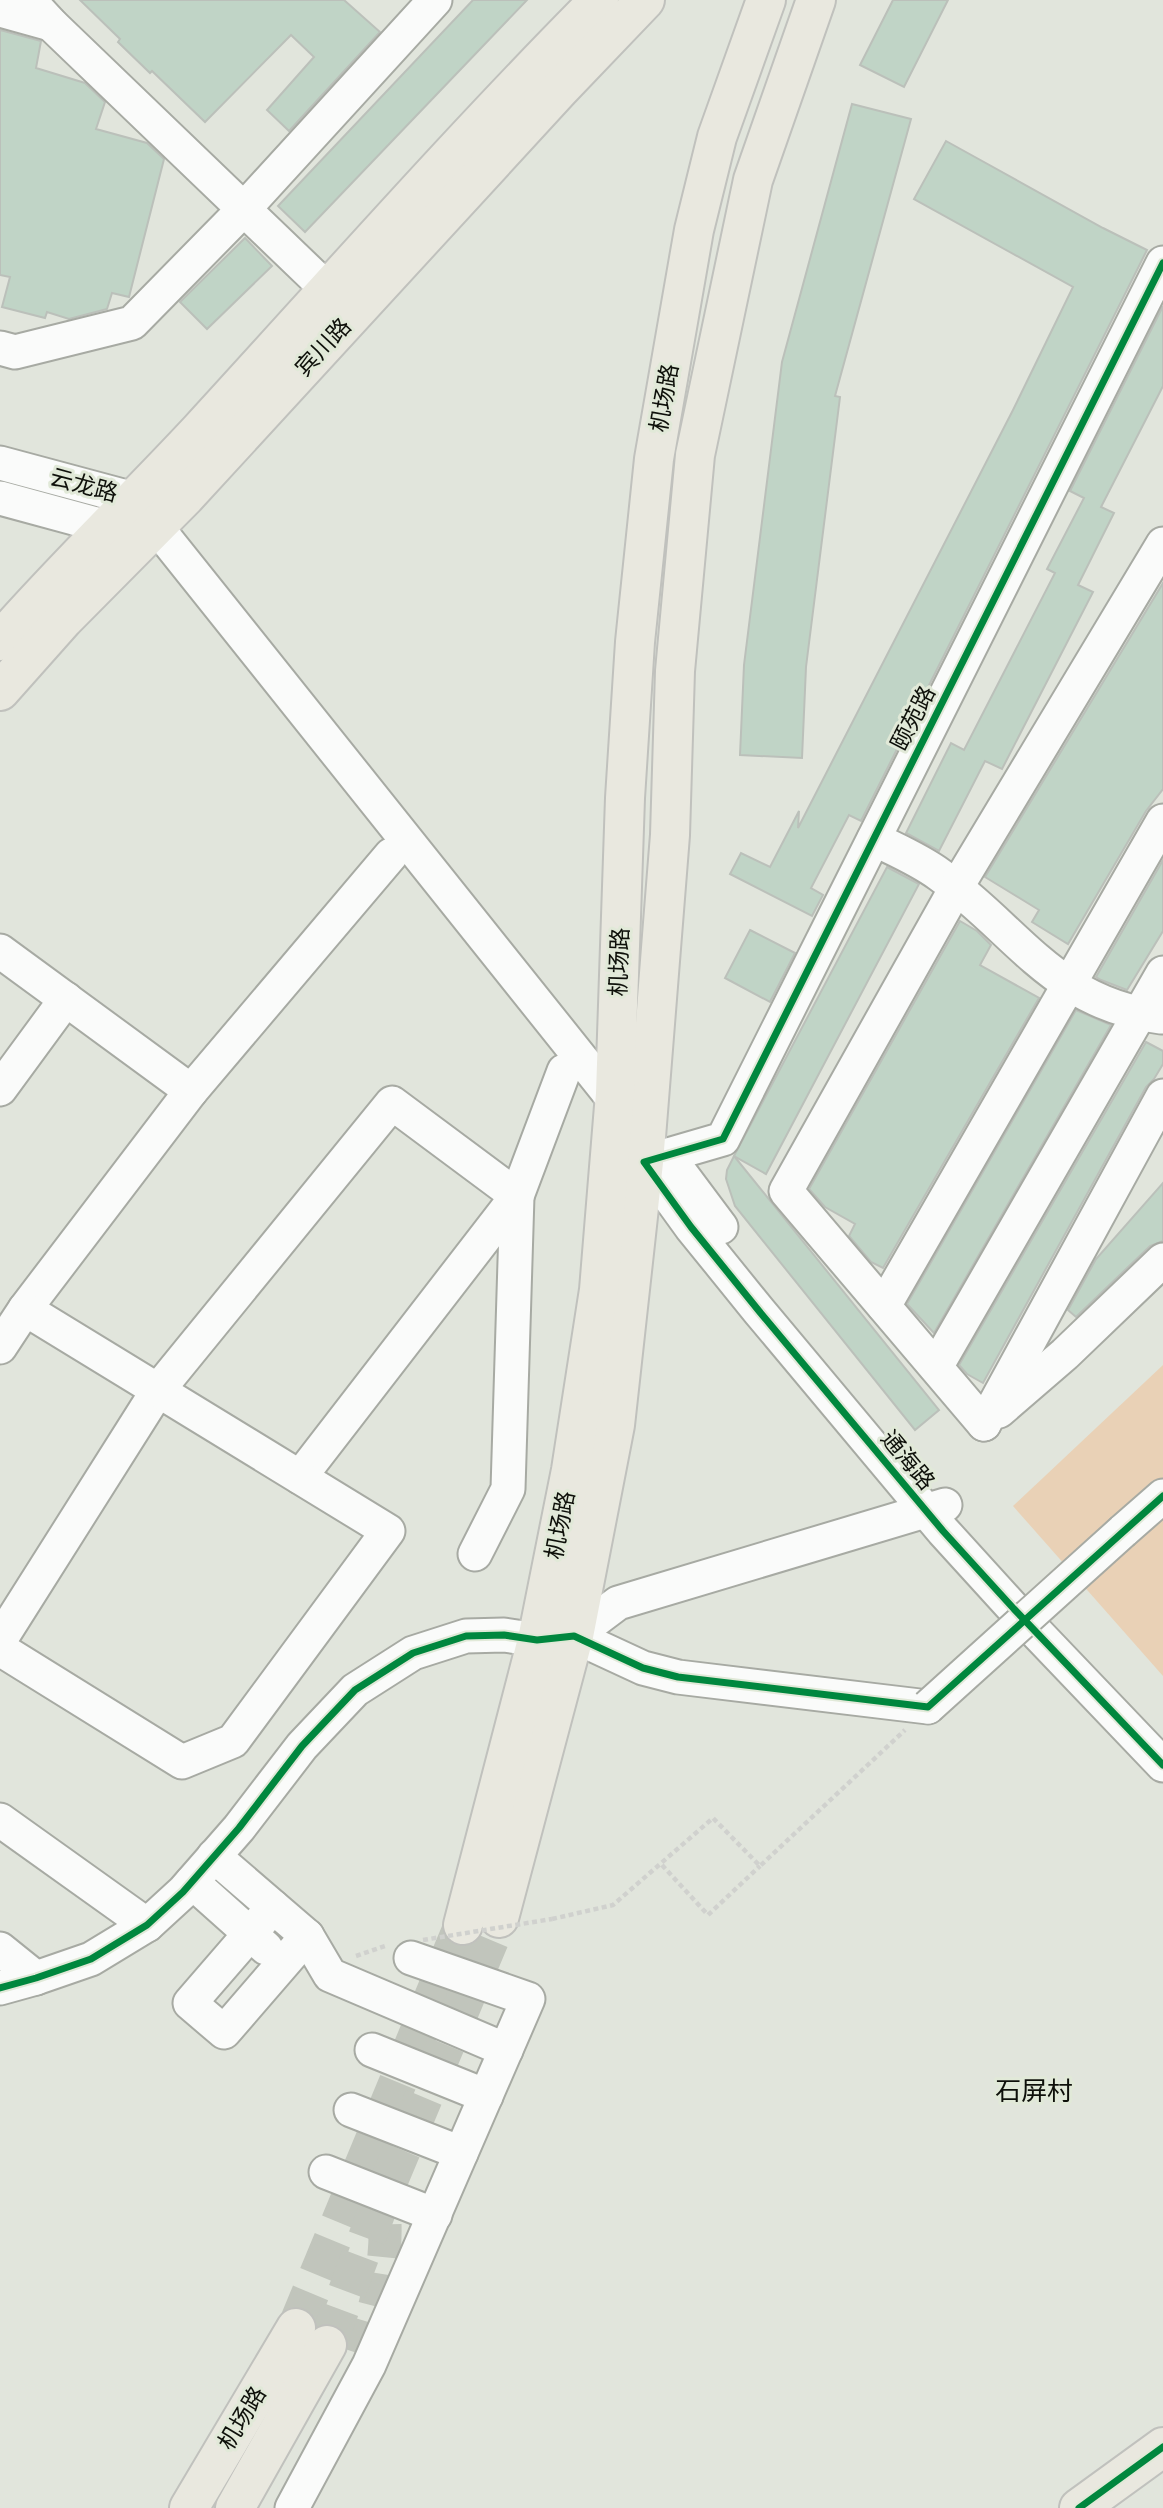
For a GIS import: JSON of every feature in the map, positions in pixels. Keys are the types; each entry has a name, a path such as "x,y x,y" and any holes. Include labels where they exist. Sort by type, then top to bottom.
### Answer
{"main road":[{"name":"宾川路","path":"0,691 64,619 135,523 328,290 529,70 598,0"},
{"name":"宾川路","path":"0,641 43,592 135,523 645,0"},
{"name":"机场路","path":"556,1638 571,1470 599,1290 613,1116 625,798 635,642 654,459 697,217 717,137 766,0"},
{"name":"机场路","path":"481,1922 615,1425 656,1159 675,671 695,456 753,180 816,0"},
{"name":"机场路","path":"189,2508 311,2337 235,2508"},
{"path":"1079,2508 1163,2447"}],"street":[{"path":"0,348 15,352 132,323 243,210 435,0"},
{"path":"0,10 40,12 328,290"},
{"name":"颐苑路","path":"656,1159 723,1139 1163,263"},
{"name":"云龙路","path":"0,463 135,523"},
{"name":"云龙路","path":"0,498 135,523"},
{"path":"135,523 391,855 564,1072 613,1116"},
{"path":"135,523 613,1116"},
{"path":"984,1424 786,1191 956,888 1163,544"},
{"path":"884,1306 1163,821"},
{"path":"874,839 929,867 1067,985 1095,1000 1151,1016"},
{"path":"0,1347 25,1309 191,1091 391,855"},
{"path":"0,951 191,1091"},
{"path":"936,1367 1151,1016 1163,973"},
{"path":"0,1089 66,999"},
{"path":"300,1477 517,1196 564,1072"},
{"path":"984,1424 1163,1096"},
{"path":"0,1640 158,1390 392,1103 517,1196"},
{"name":"通海路","path":"656,1159 691,1227 759,1311 938,1507 1035,1598 1163,1731"},
{"path":"475,1554 508,1489 517,1196"},
{"path":"984,1424 1065,1354 1163,1260"},
{"path":"0,1649 182,1762 233,1741 388,1531 25,1309"},
{"path":"0,1988 91,1959 147,1925 192,1882 302,1746 355,1690 413,1653 466,1636 556,1638 678,1677 928,1707 1163,1496"},
{"path":"556,1638 618,1603 938,1507"},
{"name":"通海路","path":"938,1507 1014,1609 1163,1765"},
{"path":"0,1820 147,1925"},
{"path":"214,1856 307,1936 330,1975"},
{"path":"192,1882 284,1963 330,1975 506,2050"},
{"path":"273,1907 190,2003 224,2032 307,1936"},
{"path":"292,2508 369,2365 528,1999 410,1946"},
{"path":"0,1949 37,1978"},
{"path":"372,2050 486,2096"},
{"path":"351,2110 461,2153"},
{"path":"326,2172 435,2215"}],"path":[{"path":"662,1865 708,1914 928,1707"},
{"path":"330,1975 354,1957 614,1905 713,1818 760,1867"}],"shaded area":[{"path":"1163,1365 1163,1676 1013,1506"}],"building":[{"path":"80,0 344,0 380,32 289,131 267,110 314,57 291,35 205,122 118,42 120,39"},
{"path":"473,0 527,0 305,232 278,206"},
{"path":"893,0 948,0 904,87 860,65"},
{"path":"0,30 41,41 36,68 85,83 105,102 96,129 147,143 164,159 129,297 112,293 107,309 69,319 47,312 45,318 2,307 10,277 0,275"},
{"path":"852,104 911,119 835,396 840,397 806,667 802,758 740,755 744,665 782,362"},
{"path":"946,141 1147,250 861,821 849,815 811,888 823,895 812,916 730,874 741,853 770,867 799,811 798,828 1013,410 1073,287 914,199"},
{"path":"245,238 272,266 207,329 180,302"},
{"path":"1163,306 1163,386 1101,507 1114,513 1078,585 1093,592 1002,769 985,761 939,851 906,833 951,743 964,750 1055,573 1047,569 1084,498 1070,491"},
{"path":"1163,583 1163,789 1146,811 1068,944 1032,922 1039,910 985,877"},
{"path":"1163,860 1163,931 1127,990 1101,980 1096,977"},
{"path":"887,867 919,884 766,1174 734,1156"},
{"path":"960,921 977,931 991,945 980,965 1039,998 883,1268 871,1262 849,1236 855,1224 825,1207 809,1189"},
{"path":"750,930 795,953 770,1002 725,978"},
{"path":"1076,1010 1111,1025 934,1333 907,1304"},
{"path":"1146,1042 1163,1051 1163,1064 1146,1087 983,1383 967,1374 959,1365"},
{"path":"734,1156 939,1410 915,1430 735,1206 726,1179"},
{"path":"1163,1183 1163,1241 1150,1246 1076,1317 1068,1310 1096,1259"}],"tunnel":[{"path":"327,2345 383,2195 499,1918"},
{"path":"296,2328 463,1925"},
{"path":"360,2354 373,2314 384,2257 383,2195"}],"cycle path":[{"path":"1163,263 723,1139 644,1162 691,1227 759,1311 943,1531 1163,1765"},
{"path":"0,1988 91,1959 147,1925 183,1892 239,1828 302,1746 355,1690 413,1653 466,1636 504,1635 537,1640 574,1636 643,1668 678,1677 928,1707 1163,1496"},
{"path":"1079,2508 1163,2447"}],"district":[{"name":"石屏村","path":"1034,2091"}]}
